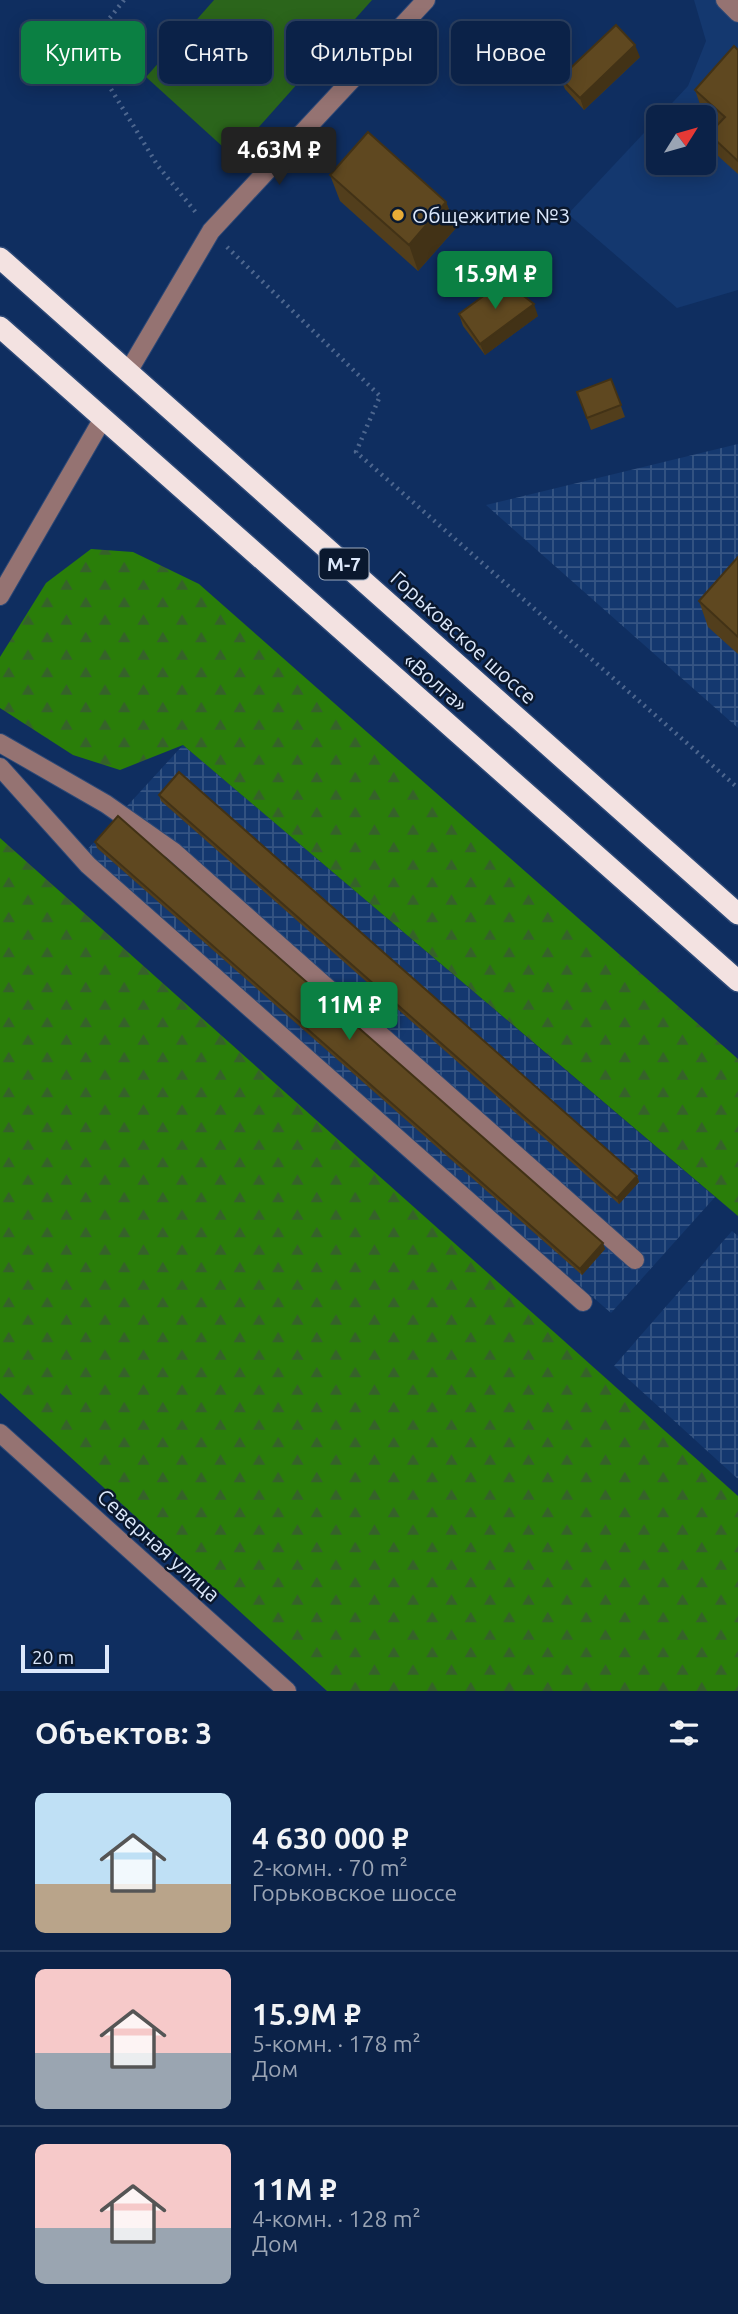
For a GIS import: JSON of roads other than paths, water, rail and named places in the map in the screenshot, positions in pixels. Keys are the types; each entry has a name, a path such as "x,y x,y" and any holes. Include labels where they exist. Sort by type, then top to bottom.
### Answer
{"highway":[{"name":"Горьковское шоссе","path":"0,258 738,914"},
{"name":"М-7","path":"0,327 102,420"},
{"name":"«Волга»","path":"102,420 738,981"}],"street":[{"path":"128,372 211,231 426,0"},
{"path":"725,0 738,13"},
{"path":"0,596 102,420"},
{"path":"0,743 106,804 173,851 635,1260"},
{"path":"0,767 88,865 583,1302"},
{"name":"Северная улица","path":"0,1433 287,1691"}],"place":[{"name":"Общежитие №3","path":"398,215"}]}
